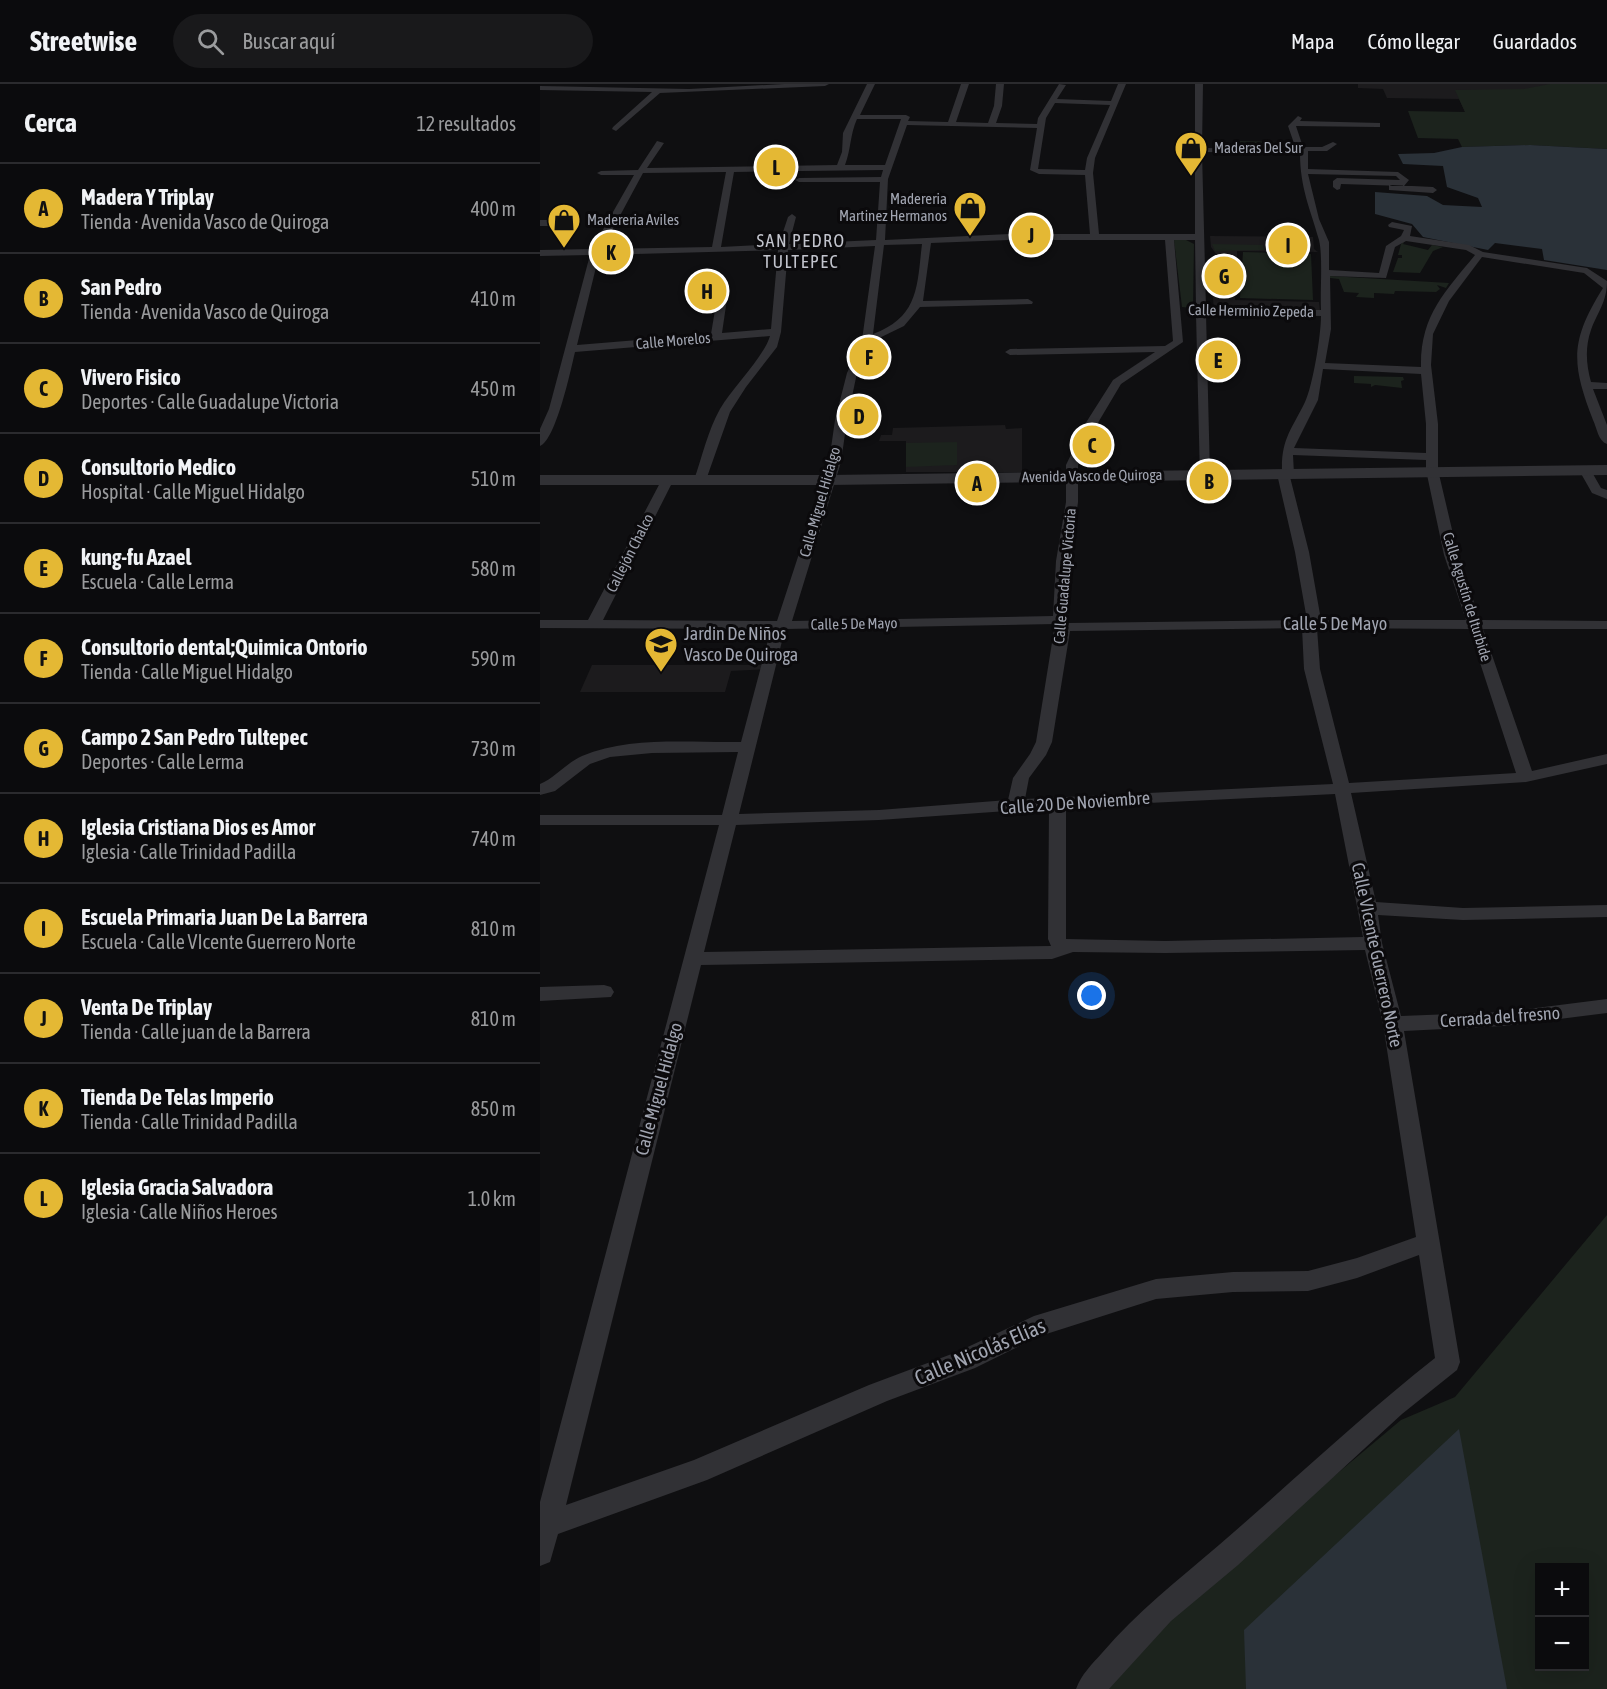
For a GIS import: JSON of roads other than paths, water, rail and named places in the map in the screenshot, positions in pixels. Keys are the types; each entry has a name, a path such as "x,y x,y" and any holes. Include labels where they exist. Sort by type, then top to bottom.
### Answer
{"street":[{"path":"540,88 545,84"},
{"path":"540,88 659,90 825,84"},
{"path":"840,167 846,152 847,133 871,84"},
{"path":"951,124 965,84"},
{"path":"991,125 998,106 1000,84"},
{"path":"1062,84 1039,126 1035,172 1089,172"},
{"path":"1095,237 1089,172 1092,150 1097,146 1122,84"},
{"path":"1199,84 1199,237 1204,475"},
{"path":"616,129 659,90"},
{"path":"1052,101 1113,103"},
{"path":"854,117 906,117 905,123 1039,126"},
{"name":"Calle VIcente Guerrero Norte","path":"1090,1689 1123,1650 1161,1611 1237,1547 1393,1406 1448,1362 1393,1024 1373,943 1368,908 1342,789 1312,669 1312,624 1302,552 1286,474 1287,452 1312,400 1326,329 1324,242 1317,226 1311,186 1304,167 1295,121 1377,125"},
{"name":"Calle Miguel Hidalgo","path":"540,1554 746,747 781,625 835,462 841,420 852,373 867,340 880,243 884,179 905,123"},
{"path":"540,441 555,409 595,254 640,171 660,143"},
{"path":"1198,150 1302,150 1324,148 1333,144"},
{"path":"1304,167 1383,164 1412,172 1405,180 1337,180 1337,187"},
{"path":"601,173 887,167"},
{"path":"1304,167 1405,180"},
{"path":"788,169 788,179 884,179"},
{"path":"716,250 730,170"},
{"path":"1327,186 1433,190"},
{"path":"700,480 724,412 741,385 772,347 776,332 783,248 792,217"},
{"path":"540,223 554,223"},
{"path":"1324,274 1383,276 1391,246 1406,237 1409,228 1392,225"},
{"path":"1169,237 1178,342 1203,342"},
{"path":"540,253 595,254 783,248 927,240 1199,237"},
{"path":"1406,237 1479,253 1587,271 1607,287 1592,312 1582,339 1580,366 1607,440"},
{"path":"867,340 881,336 904,323 914,314 918,304 927,240"},
{"name":"Calle Agustín de Iturbide","path":"1479,253 1444,300 1428,334 1426,349 1432,424 1431,457 1451,555 1526,777"},
{"path":"1324,274 1391,279"},
{"path":"716,337 723,292"},
{"path":"918,304 1028,302"},
{"name":"Calle Herminio Zepeda","path":"1176,310 1325,313"},
{"name":"Calle Morelos","path":"570,349 776,332"},
{"name":"Calle Guadalupe Victoria","path":"1015,806 1021,778 1038,755 1044,742 1061,623 1063,561 1072,502 1072,465 1117,382 1127,373 1178,342"},
{"path":"1010,352 1168,349"},
{"path":"1320,366 1427,371"},
{"path":"1586,385 1607,386"},
{"path":"1287,452 1431,457"},
{"path":"1585,470 1596,490 1607,495"},
{"name":"Avenida Vasco de Quiroga","path":"540,480 829,480 1607,470"},
{"name":"Callejón Chalco","path":"593,625 667,481"},
{"name":"Calle 5 De Mayo","path":"540,624 1061,623 1607,626"},
{"path":"540,790 549,787 584,761 607,752 652,748 746,747"},
{"name":"Calle 20 De Noviembre","path":"540,820 727,820 879,815 1058,802 1342,789 1526,777 1604,765"},
{"path":"1058,802 1057,939 1064,946"},
{"path":"1368,908 1463,914 1607,910"},
{"path":"693,959 1052,952 1064,946 1373,943"},
{"path":"540,994 604,992"},
{"name":"Cerrada del fresno","path":"1393,1024 1503,1019 1607,1006"},
{"name":"Calle Nicolás Elías","path":"549,1524 698,1471 878,1393 966,1360 1034,1327 1156,1289 1233,1282 1308,1281 1357,1268 1427,1243"}],"place":[{"name":"Iglesia Gracia Salvadora","path":"776,167"},
{"name":"Maderas Del Sur","path":"1191,177"},
{"name":"Venta De Triplay","path":"1031,235"},
{"name":"Madereria Martinez Hermanos","path":"970,237"},
{"name":"Escuela Primaria Juan De La Barrera","path":"1288,245"},
{"name":"Madereria Aviles","path":"564,249"},
{"name":"Tienda De Telas Imperio","path":"611,252"},
{"name":"Campo 2 San Pedro Tultepec","path":"1224,276"},
{"name":"Iglesia Cristiana Dios es Amor","path":"707,291"},
{"name":"Consultorio dental;Quimica Ontorio","path":"869,357"},
{"name":"kung-fu Azael","path":"1218,360"},
{"name":"Consultorio Medico","path":"859,416"},
{"name":"Vivero Fisico","path":"1092,445"},
{"name":"San Pedro","path":"1209,481"},
{"name":"Madera Y Triplay","path":"977,483"},
{"name":"Jardin De Niños Vasco De Quiroga","path":"661,673"}],"district":[{"name":"SAN PEDRO TULTEPEC","path":"801,251"}]}
